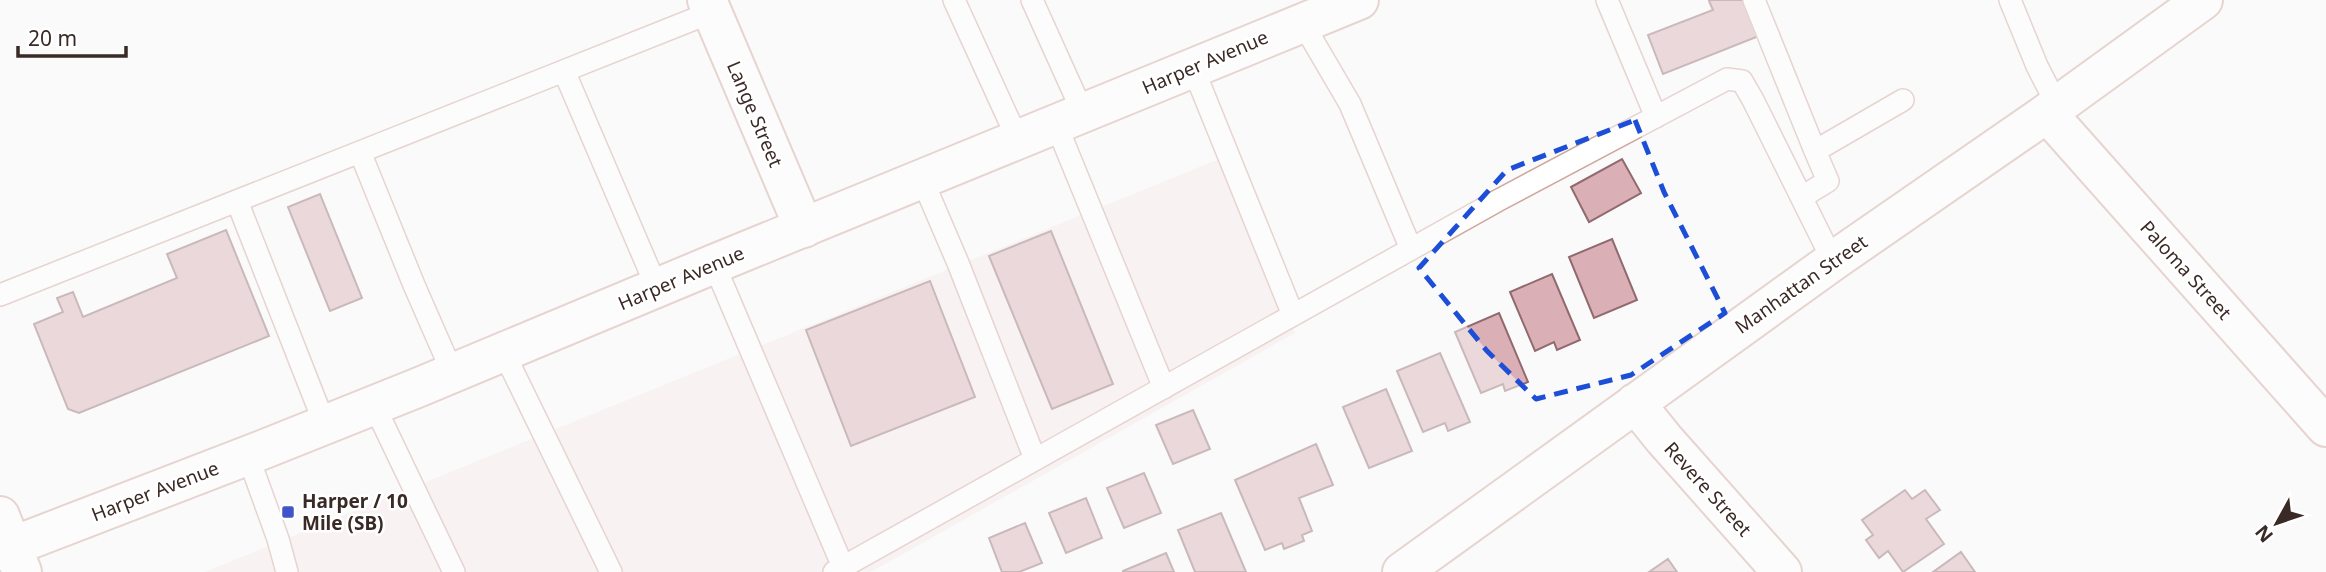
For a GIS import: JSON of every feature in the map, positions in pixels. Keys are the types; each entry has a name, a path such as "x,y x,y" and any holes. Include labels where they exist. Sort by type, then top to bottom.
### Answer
{"street":[{"name":"Harper Avenue","path":"8,546 248,456 453,374 1193,68 1297,11 1359,0"},
{"name":"Manhattan Street","path":"1402,572 1833,261 2052,109 2195,2"},
{"name":"Lange Street","path":"709,6 804,228"},
{"name":"Paloma Street","path":"2052,109 2326,427"},
{"name":"Revere Street","path":"1635,403 1782,572"}],"lane":[{"path":"954,0 1018,140"},
{"path":"1032,0 1070,119 1164,388"},
{"path":"1606,0 1656,117"},
{"path":"1754,0 1828,181 1801,197"},
{"path":"2010,0 2052,109"},
{"path":"0,295 564,71 709,6"},
{"path":"1297,11 1350,104 1411,249"},
{"path":"1193,68 1293,315"},
{"path":"564,71 657,288"},
{"path":"714,264 839,570 1411,249 1727,79 1742,81 1765,121 1833,261"},
{"path":"1815,151 1903,100"},
{"path":"360,152 453,374"},
{"path":"922,179 1035,459"},
{"path":"237,201 326,425"},
{"path":"504,353 611,572"},
{"path":"374,405 454,572"},
{"path":"248,456 287,572"}],"highlighted area":[{"path":"1635,120 1664,192 1725,313 1631,375 1536,399 1487,351 1419,268 1507,170"}],"shaded area":[{"path":"1224,157 1295,333 871,572 205,572"}],"building":[{"path":"1711,0 1745,0 1759,36 1663,74 1648,35 1713,10 1709,1"},
{"path":"1622,159 1641,193 1589,222 1571,187"},
{"path":"320,194 362,298 330,311 288,207"},
{"path":"226,230 269,336 79,413 68,409 34,324 63,312 57,298 73,292 83,317 177,278 167,254"},
{"path":"1051,231 1113,384 1052,409 989,256"},
{"path":"1612,239 1637,300 1594,318 1569,257"},
{"path":"1552,274 1580,340 1557,350 1554,342 1535,351 1510,292"},
{"path":"930,281 975,397 851,446 806,330"},
{"path":"1499,313 1528,382 1505,391 1503,384 1481,393 1455,332"},
{"path":"1440,353 1470,422 1448,431 1445,423 1423,432 1397,371"},
{"path":"1386,389 1412,451 1369,468 1343,407"},
{"path":"1193,410 1210,449 1173,464 1156,425"},
{"path":"1316,444 1333,485 1299,498 1312,531 1302,535 1304,541 1284,549 1282,543 1265,550 1235,480"},
{"path":"1144,473 1161,513 1124,528 1107,488"},
{"path":"1905,490 1912,499 1925,490 1940,510 1926,519 1944,544 1903,572 1888,551 1879,558 1866,540 1873,535 1862,520"},
{"path":"1086,498 1102,538 1066,553 1049,513"},
{"path":"1221,513 1246,572 1195,572 1178,530"},
{"path":"1025,523 1042,563 1019,572 1002,572 989,538"},
{"path":"1961,552 1975,572 1933,572"},
{"path":"1166,553 1174,572 1123,572 1123,571"},
{"path":"1668,559 1677,572 1649,572"}],"place":[{"name":"Harper / 10 Mile (SB)","path":"288,512"}]}
